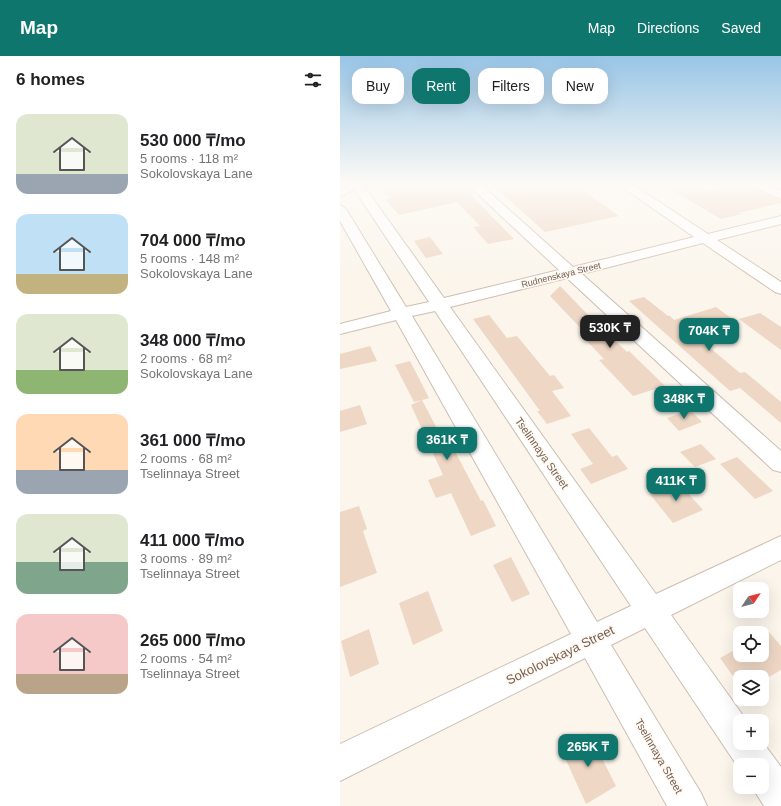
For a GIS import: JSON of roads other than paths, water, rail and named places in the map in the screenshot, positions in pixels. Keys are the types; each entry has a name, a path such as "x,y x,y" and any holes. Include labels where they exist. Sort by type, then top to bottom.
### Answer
{"street":[{"name":"Tselinnaya Street","path":"345,217 688,806"},
{"name":"Tselinnaya Street","path":"380,217 733,730"},
{"path":"510,217 781,464"},
{"path":"674,217 781,289"},
{"name":"Rudnenskaya Street","path":"340,329 781,220"},
{"name":"Sokolovskaya Street","path":"340,763 781,547"},
{"path":"769,782 781,799"}]}
